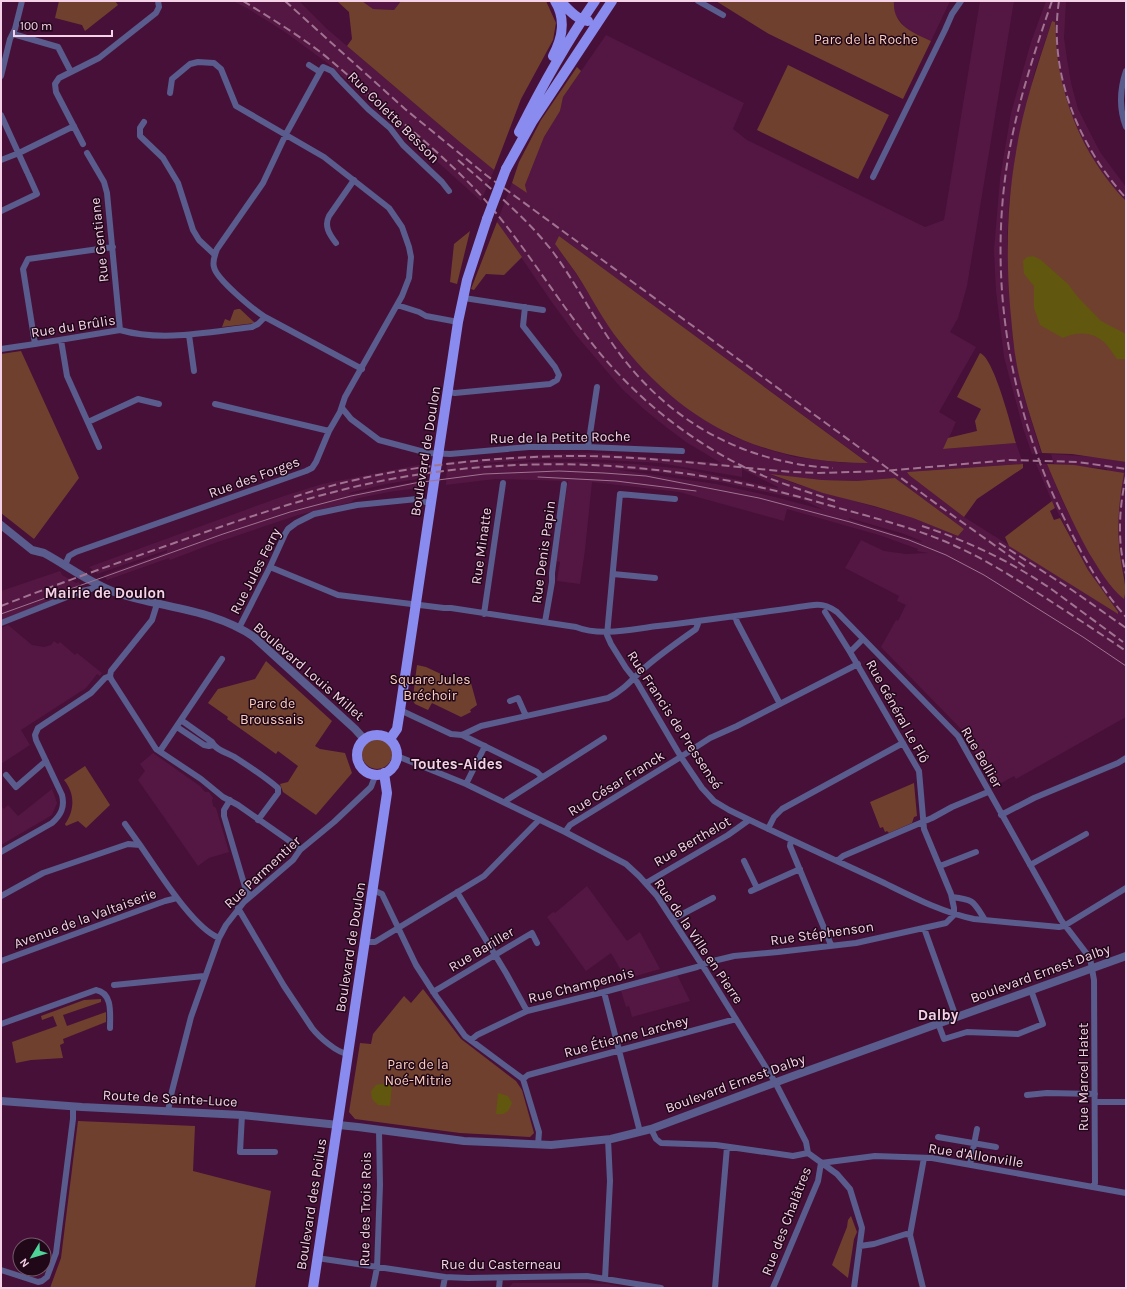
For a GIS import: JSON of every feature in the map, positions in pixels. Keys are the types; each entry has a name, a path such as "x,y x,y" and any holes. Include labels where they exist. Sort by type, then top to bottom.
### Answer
{"main road":[{"path":"526,118 530,99 557,49 563,30 562,15 555,1"},
{"path":"560,1 582,20 599,20"},
{"path":"506,169 510,152 551,70 594,1"},
{"path":"506,169 525,134 607,6 612,1"},
{"path":"568,42 569,50 574,57"},
{"name":"Boulevard de Doulon","path":"390,740 397,729 458,322 471,267 506,169"},
{"path":"377,734 390,740 394,746 396,756 394,765 379,774 364,770 358,761 357,750 359,744 364,739 377,734"},
{"name":"Boulevard de Doulon","path":"337,1125 387,793 387,787 379,774"},
{"name":"Boulevard des Poilus","path":"313,1288 337,1125"}],"street":[{"path":"1,76 22,1"},
{"path":"83,144 56,92 55,84 58,78 99,58 156,13 159,7 158,1"},
{"path":"698,1 724,15"},
{"path":"873,177 946,30 952,14 961,1"},
{"path":"12,34 58,47 71,72"},
{"name":"Rue des Forges","path":"64,565 69,556 76,552 312,468 346,397 397,304 407,284 410,273 411,257 406,238 402,227 389,208 324,157 236,106 221,69 214,63 198,62 190,64 172,79 170,93"},
{"path":"309,65 320,72 286,134 263,183 217,249 214,268 217,274 254,310 362,368"},
{"name":"Rue Colette Besson","path":"320,72 323,67 332,71 368,109 390,128 404,145 442,182 449,191"},
{"path":"1126,71 1121,100 1122,114 1126,127"},
{"path":"1,115 37,194 1,211"},
{"path":"144,122 140,128 140,136 163,158 178,183 193,230 199,240 215,255"},
{"path":"1,160 19,153 74,126"},
{"name":"Rue Gentiane","path":"87,153 104,182 107,193 120,330"},
{"path":"336,243 328,231 328,216 354,180"},
{"path":"35,344 23,269 28,259 113,247"},
{"path":"464,298 543,310"},
{"path":"397,304 426,316 458,322"},
{"path":"448,392 455,393 550,384 557,380 559,375 555,367 523,326 525,308"},
{"name":"Rue du Brûlis","path":"1,349 120,330 132,333 166,336 189,335 252,327 258,324 265,317"},
{"path":"189,335 194,370"},
{"path":"61,340 67,376 99,447"},
{"path":"588,447 597,387"},
{"path":"88,422 138,399 159,404"},
{"path":"215,404 329,431"},
{"name":"Rue de la Petite Roche","path":"342,408 351,419 379,440 424,453 439,454 529,447 588,447 682,451"},
{"name":"Rue Minatte","path":"484,614 503,483"},
{"name":"Rue Denis Papin","path":"545,622 552,582 564,484"},
{"path":"607,631 620,494 675,499"},
{"name":"Rue Jules Ferry","path":"239,628 288,529 296,523 314,514 357,504 373,504 410,499 422,500 431,504"},
{"name":"Boulevard Louis Millet","path":"1,525 32,550 44,553 98,585 114,592 231,623 254,637 355,729 364,739"},
{"path":"270,567 338,595 451,608 545,622 596,632 699,621 822,604 828,610"},
{"path":"613,574 655,578"},
{"path":"1,623 98,585"},
{"path":"157,604 152,620 111,671 111,679 153,746 201,779 212,790 230,800 291,842 300,850"},
{"name":"Rue Bellier","path":"828,610 837,612 952,729 962,743 1064,926"},
{"name":"Rue Général Le Flô","path":"828,610 850,652 919,770 924,830 952,897 954,915"},
{"path":"735,616 780,704"},
{"path":"462,734 481,726 608,698 634,679 682,639 696,630 699,621"},
{"path":"682,623 684,631 682,639"},
{"name":"Rue Francis de Pressensé","path":"607,631 608,639 681,757 702,788 714,801 722,807 837,862 954,915 985,920"},
{"name":"Rue Général Le Flô","path":"850,652 863,639"},
{"path":"160,751 222,659"},
{"name":"Rue César Franck","path":"565,832 570,825 710,738 737,726 858,664"},
{"path":"1,852 52,823 60,814 63,806 62,795 36,740 35,735 38,728 91,693 104,678 110,676"},
{"path":"510,700 518,698 526,716"},
{"path":"400,710 447,733 462,734 537,772 542,778"},
{"path":"181,720 210,740 213,745 235,757 278,788 278,793 258,820"},
{"path":"177,727 204,745 213,745"},
{"path":"507,800 604,738"},
{"path":"768,829 774,817 782,809 903,743"},
{"path":"466,784 485,746"},
{"name":"Rue de la Ville en Pierre","path":"396,756 466,784 565,832 626,864 646,882 673,919 775,1082 806,1142 808,1153"},
{"path":"1001,815 1034,798 1118,763 1126,758"},
{"path":"6,775 16,787 46,761"},
{"path":"379,774 374,778 371,787 387,787"},
{"name":"Rue Parmentier","path":"168,1112 191,1017 204,976 219,938 226,925 238,908 250,896 292,860 300,850 334,822 371,787"},
{"path":"837,862 843,856 988,792"},
{"path":"230,800 224,810 224,816 245,887 250,896"},
{"path":"365,942 375,942 484,876 539,820"},
{"name":"Rue Berthelot","path":"646,882 728,835 749,820"},
{"path":"125,824 187,911 205,928 219,938"},
{"path":"1030,865 1086,834"},
{"path":"791,840 790,846 831,946"},
{"path":"1,896 42,873 128,844 140,845"},
{"path":"940,866 976,852"},
{"path":"744,861 754,890 800,869"},
{"path":"952,897 967,899 974,902 985,920 1064,926 1126,888"},
{"path":"373,890 382,894 416,965 433,992 465,1036 523,1079 539,1132 538,1145"},
{"path":"457,892 527,1011"},
{"name":"Avenue de la Valtaiserie","path":"1,961 165,901 177,898"},
{"path":"673,919 713,898"},
{"path":"238,908 284,986 312,1028 341,1053 348,1054"},
{"name":"Rue Stéphenson","path":"702,965 734,956 856,943 946,923 954,915"},
{"path":"1064,926 1088,956 1093,968"},
{"path":"924,928 956,1017"},
{"name":"Rue Bariller","path":"433,992 532,933 538,943"},
{"name":"Boulevard Ernest Dalby","path":"337,1125 464,1141 538,1145 608,1139 651,1129 775,1082 1126,956"},
{"name":"Rue Champenois","path":"471,1040 477,1035 527,1011 702,965"},
{"name":"Rue Marcel Hatet","path":"1093,968 1095,1094 1095,1183 1093,1186"},
{"path":"114,985 204,976"},
{"path":"1,1024 96,990 103,992 109,1001 110,1028"},
{"path":"938,1023 944,1039 967,1032 1018,1034 1043,1024 1030,990"},
{"path":"604,992 640,1132"},
{"name":"Rue Étienne Larchey","path":"523,1079 528,1075 736,1019"},
{"path":"1027,1095 1047,1093 1095,1094"},
{"name":"Route de Sainte-Luce","path":"1,1101 168,1112 242,1114 337,1125"},
{"path":"1095,1102 1126,1102"},
{"path":"1,1270 38,1282 46,1279 50,1271 57,1249 73,1119 73,1106"},
{"path":"242,1114 240,1152 275,1152"},
{"path":"651,1129 655,1137 661,1143 727,1147 793,1156 808,1153 837,1174 850,1189 862,1228 854,1288"},
{"path":"970,1165 977,1129"},
{"name":"Rue des Trois Rois","path":"373,1288 377,1268 380,1185 379,1130"},
{"path":"938,1137 996,1147"},
{"path":"606,1279 610,1181 608,1139"},
{"path":"714,1288 727,1147"},
{"name":"Rue d'Allonville","path":"821,1163 874,1156 924,1158 1126,1192"},
{"path":"924,1158 910,1234 924,1288"},
{"name":"Rue des Chalâtres","path":"773,1288 818,1181 821,1163"},
{"path":"860,1246 874,1244 910,1234"},
{"name":"Rue du Casterneau","path":"317,1258 445,1277 500,1278 587,1276 662,1288"},
{"path":"444,1288 445,1277"},
{"path":"499,1288 500,1278"}],"shaded area":[{"path":"233,1 299,1 326,28 494,170 481,201 330,65 285,32"},
{"path":"362,1 401,1 394,10 373,9"},
{"path":"894,1 950,1 931,41 908,31 896,16 893,8"},
{"path":"980,1 1014,1 967,286 958,318 950,332 976,347 939,412 956,422 944,449 1016,443 1023,464 907,472 964,517 1118,614 1088,570 1052,501 1036,464 1047,464 1064,504 1097,566 1110,585 1124,598 1126,594 1126,717 1016,779 1014,776 994,787 962,730 881,647 896,620 898,621 906,605 897,601 899,596 845,568 861,540 884,551 906,554 928,553 917,551 918,549 879,535 787,509 784,521 679,492 592,482 580,584 557,581 560,562 556,561 568,481 495,479 446,485 447,462 533,455 596,453 721,463 686,442 645,410 622,389 576,335 497,222 512,183 527,193 525,185 544,137 560,111 563,97 606,35 744,103 733,129 747,140 925,227 944,220","holes":["559,236 868,462 845,463 795,457 763,448 730,435 669,394 644,370 619,341 575,272 555,244","545,459 586,459 660,463 742,477 742,469 778,487 684,469 635,464 532,462 477,465 484,463","613,469 648,471 721,482 803,500 824,510 716,484","772,475 822,480 856,481 895,478 964,529 958,536 913,518 796,484","849,518 904,534 922,541 921,542 851,520"]},
{"path":"1046,1 1066,1 1064,38 1071,83 1078,109 1100,152 1126,187 1126,201 1105,178 1080,136 1065,97 1060,75 1055,22 1052,21 1035,71 1016,152 1009,203 1007,240 1013,341 1023,393 1041,453 1032,454 1023,428 1004,357 996,291 994,250 1000,179 1011,113 1031,42"},
{"path":"1033,256 1041,260 1068,284 1077,296 1101,321 1126,334 1126,359 1117,359 1101,339 1091,335 1074,334 1063,338 1040,325 1034,308 1034,286 1024,274 1023,261 1027,257"},
{"path":"1051,454 1096,457 1126,462 1124,472 1126,473 1126,582 1122,569 1119,545 1118,523 1120,500 1107,469 1054,464"},
{"path":"428,463 424,478 386,484 349,493 424,480 424,487 359,498 353,500 352,502 298,515 170,560 169,558 107,580 104,575 167,552 167,550 97,574 89,567 281,497 322,484"},
{"path":"60,571 62,575 76,583 79,582 82,589 1,620 1,591"},
{"path":"8,625 32,645 44,647 51,645 54,641 58,644 60,642 75,655 77,653 102,673 100,676 97,674 86,688 21,730 30,745 1,764 1,628"},
{"path":"153,753 200,786 205,792 209,792 213,798 213,806 216,808 229,852 209,858 198,866 138,780 145,771 140,764"},
{"path":"52,789 57,803 52,815 1,845 1,806 4,809 8,805 18,816"},
{"path":"587,886 627,941 640,932 660,969 626,979 611,953 586,971 547,917 553,912 555,913"},
{"path":"677,975 690,1001 632,1017 629,1006 626,1007 621,991"},
{"path":"376,1085 392,1085 390,1106 378,1105 372,1099 371,1091"},
{"path":"498,1093 508,1096 512,1103 508,1111 503,1114 496,1114"},
{"path":"513,1283 587,1283 607,1284 627,1288 508,1288"}],"green space":[{"path":"59,1 115,1 118,5 85,31 82,25 55,18"},
{"path":"337,1 362,1 373,9 394,10 401,1 546,1 556,23 553,40 521,99 494,170 347,46 352,39 349,12"},
{"name":"Parc de la Roche","path":"716,1 894,1 896,16 900,22 917,35 931,41 903,99 769,34"},
{"path":"1052,21 1055,22 1057,56 1062,81 1073,119 1090,154 1101,171 1126,201 1126,462 1072,454 1042,453 1019,377 1010,306 1008,267 1009,209 1019,135 1031,86"},
{"path":"788,65 889,115 858,179 757,130"},
{"path":"577,67 581,71 563,97 560,111 544,137 525,185 527,193 512,183 519,162 541,120"},
{"path":"497,222 522,257 504,275 486,274 474,290 471,289"},
{"path":"470,231 457,284 450,282 454,244"},
{"path":"559,236 868,463 830,461 794,456 761,447 729,434 699,417 671,396 645,371 620,342 576,273 555,244"},
{"path":"240,309 255,323 222,327 225,319 230,321 234,310"},
{"path":"21,351 79,478 34,539 1,513 1,354"},
{"path":"980,353 991,367 996,379 1016,443 943,449 948,438 977,431 975,421 981,409 957,397"},
{"path":"1023,464 1023,468 977,499 964,517 907,472"},
{"path":"1047,464 1074,465 1124,473 1118,526 1119,550 1125,587 1124,599 1109,583 1089,553"},
{"path":"770,474 822,480 856,481 895,478 964,529 958,536 913,518 823,493"},
{"path":"1052,501 1055,508 1050,511 1054,520 1060,518 1088,570 1118,614 1009,546 1005,537"},
{"name":"Parc de Broussais","path":"266,661 332,721 315,746 320,749 345,753 352,773 316,815 283,792 280,784 288,782 298,766 278,751 276,754 227,719 228,717 208,703 218,689 255,679"},
{"name":"Square Jules Bréchoir","path":"417,665 426,667 458,682 460,680 462,683 469,676 477,705 470,710 471,712 461,717 432,703 428,710 415,704 413,697"},
{"path":"377,739 388,743 392,754 388,765 377,769 366,765 362,754 366,743"},
{"path":"85,766 110,805 86,828 78,821 66,826 65,824 71,813 72,796 68,785 64,780"},
{"path":"914,783 917,816 914,817 912,823 889,833 887,831 885,832 883,827 880,828 870,802"},
{"name":"Parc de la Noé-Mitrie","path":"423,989 461,1039 516,1081 522,1090 534,1133 530,1137 460,1133 355,1119 349,1112 360,1043 371,1044 373,1034 404,996 411,1003"},
{"path":"101,999 101,1002 63,1015 67,1026 106,1012 106,1022 63,1039 64,1043 60,1045 63,1058 31,1060 16,1063 12,1042 57,1026 53,1016 42,1020 41,1016 84,1000"},
{"path":"78,1121 195,1126 193,1171 271,1191 255,1288 50,1288 61,1258"},
{"path":"851,1216 857,1232 854,1239 848,1278 832,1265 847,1227 848,1220"}],"tram line":[{"path":"1,614 223,534 290,512 351,496 415,483 484,474 559,471 604,473 646,476 759,498 850,522 909,540 946,555 984,575 1083,637 1126,666"},
{"path":"538,477 616,481 696,491"}],"railway":[{"path":"243,1 291,31 328,58 432,148 465,179 491,206 598,351 655,409 699,441 746,468 779,482 835,501"},
{"path":"285,1 405,109 486,175 1028,569"},
{"path":"1052,1 1023,93 1007,163 1001,231 1001,275 1005,318 1011,361 1021,404 1034,446 1050,486 1080,550 1101,585 1126,617"},
{"path":"1059,1 1057,28 1058,54 1070,106 1094,155 1126,198"},
{"path":"458,160 508,204 553,252 614,346 657,396 682,416 709,433 737,447 768,457 800,464 833,468"},
{"path":"294,497 364,478 400,471 437,465 511,458 583,456 635,458 818,473 883,471 1010,460 1078,462 1126,469"},
{"path":"1,606 231,523 333,492 386,480 441,471 497,466 553,464 608,466 664,471 719,479 774,490 880,519 931,536 964,550 1003,571 1126,651"},
{"path":"1126,476 1120,525 1121,550 1126,574"},
{"path":"922,526 973,546 1023,571 1054,591 1123,642"},
{"path":"999,543 1072,590 1126,628"}],"district":[{"name":"Mairie de Doulon","path":"105,593"},
{"name":"Toutes-Aides","path":"457,764"},
{"name":"Dalby","path":"938,1015"}]}
